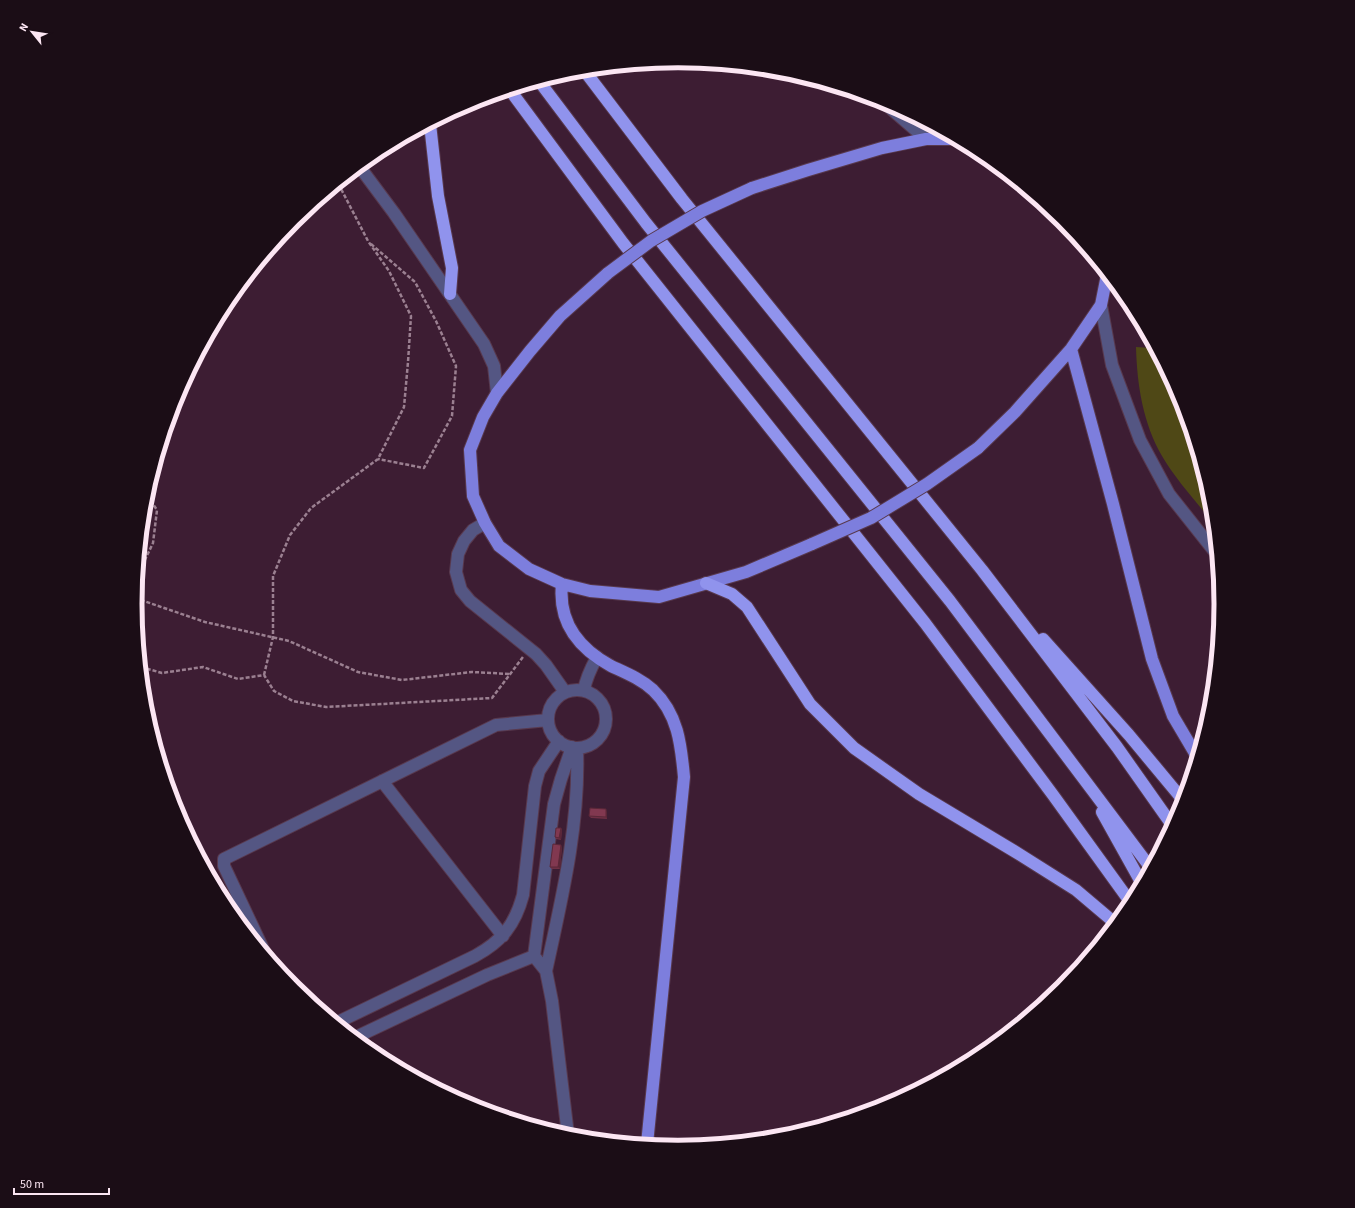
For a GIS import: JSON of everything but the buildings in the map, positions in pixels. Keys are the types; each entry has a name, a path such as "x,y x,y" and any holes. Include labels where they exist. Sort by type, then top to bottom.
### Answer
{"highway":[{"path":"588,76 682,199 982,570 1117,747 1168,819"},
{"path":"542,85 651,229 950,601 1147,863"},
{"path":"513,94 623,243 925,622 1126,897"},
{"path":"430,128 438,196 452,268 450,294"},
{"path":"982,570 1129,735 1178,794"},
{"path":"706,583 732,594 747,607 810,704 854,748 919,794 1076,890 1110,920"},
{"path":"1081,774 1139,877"}],"main road":[{"path":"944,139 926,139 882,148 752,188 702,212 651,241 608,273 560,316 497,393 483,417 470,450 473,496 485,523 499,546 529,569 562,584 590,591 658,597 746,572 812,544 871,518 927,484 978,448 1015,412 1071,349 1101,305 1106,282"},
{"path":"1071,349 1113,504 1152,659 1173,716 1193,750"},
{"path":"562,584 560,597 563,614 568,626 577,639 597,657 638,679 653,690 664,704 674,721 681,746 684,777 647,1139"}],"street":[{"path":"900,116 926,139"},
{"path":"363,170 484,344 494,366 497,393"},
{"path":"1101,305 1112,365 1140,440 1169,494 1210,546"},
{"path":"485,523 473,530 464,541 458,554 456,572 461,590 470,601 530,649 546,665 565,692"},
{"path":"584,690 586,679 597,657"},
{"path":"574,689 584,690 593,694 600,700 605,708 606,722 601,735 595,742 586,746 574,748 565,745 553,735 548,720 549,711 552,703 558,696 574,689"},
{"path":"257,936 224,866 224,859 496,725 548,720"},
{"path":"341,1021 475,956 490,947 503,936 520,907 523,895 535,786 539,771 559,741"},
{"path":"546,972 534,956 554,804 561,779 574,748"},
{"path":"567,1129 552,1001 546,972 567,872 578,775 574,748"},
{"path":"382,781 503,936"},
{"path":"360,1035 487,975 534,956"}],"path":[{"path":"340,188 368,241 389,271 411,316 404,407 378,459 312,508 290,535 273,576 273,637 264,675 274,691 293,701 326,707 492,698 530,649"},
{"path":"368,241 415,282 436,321 456,366 452,416 424,468 378,459"},
{"path":"144,563 153,543 157,510 151,502"},
{"path":"142,600 205,622 289,641 358,672 402,680 472,672 510,674"},
{"path":"146,668 162,673 203,667 238,679 264,675"}],"shaded area":[{"path":"1136,347 1148,348 1173,399 1195,465 1206,514 1180,482 1155,443 1142,403"}]}
